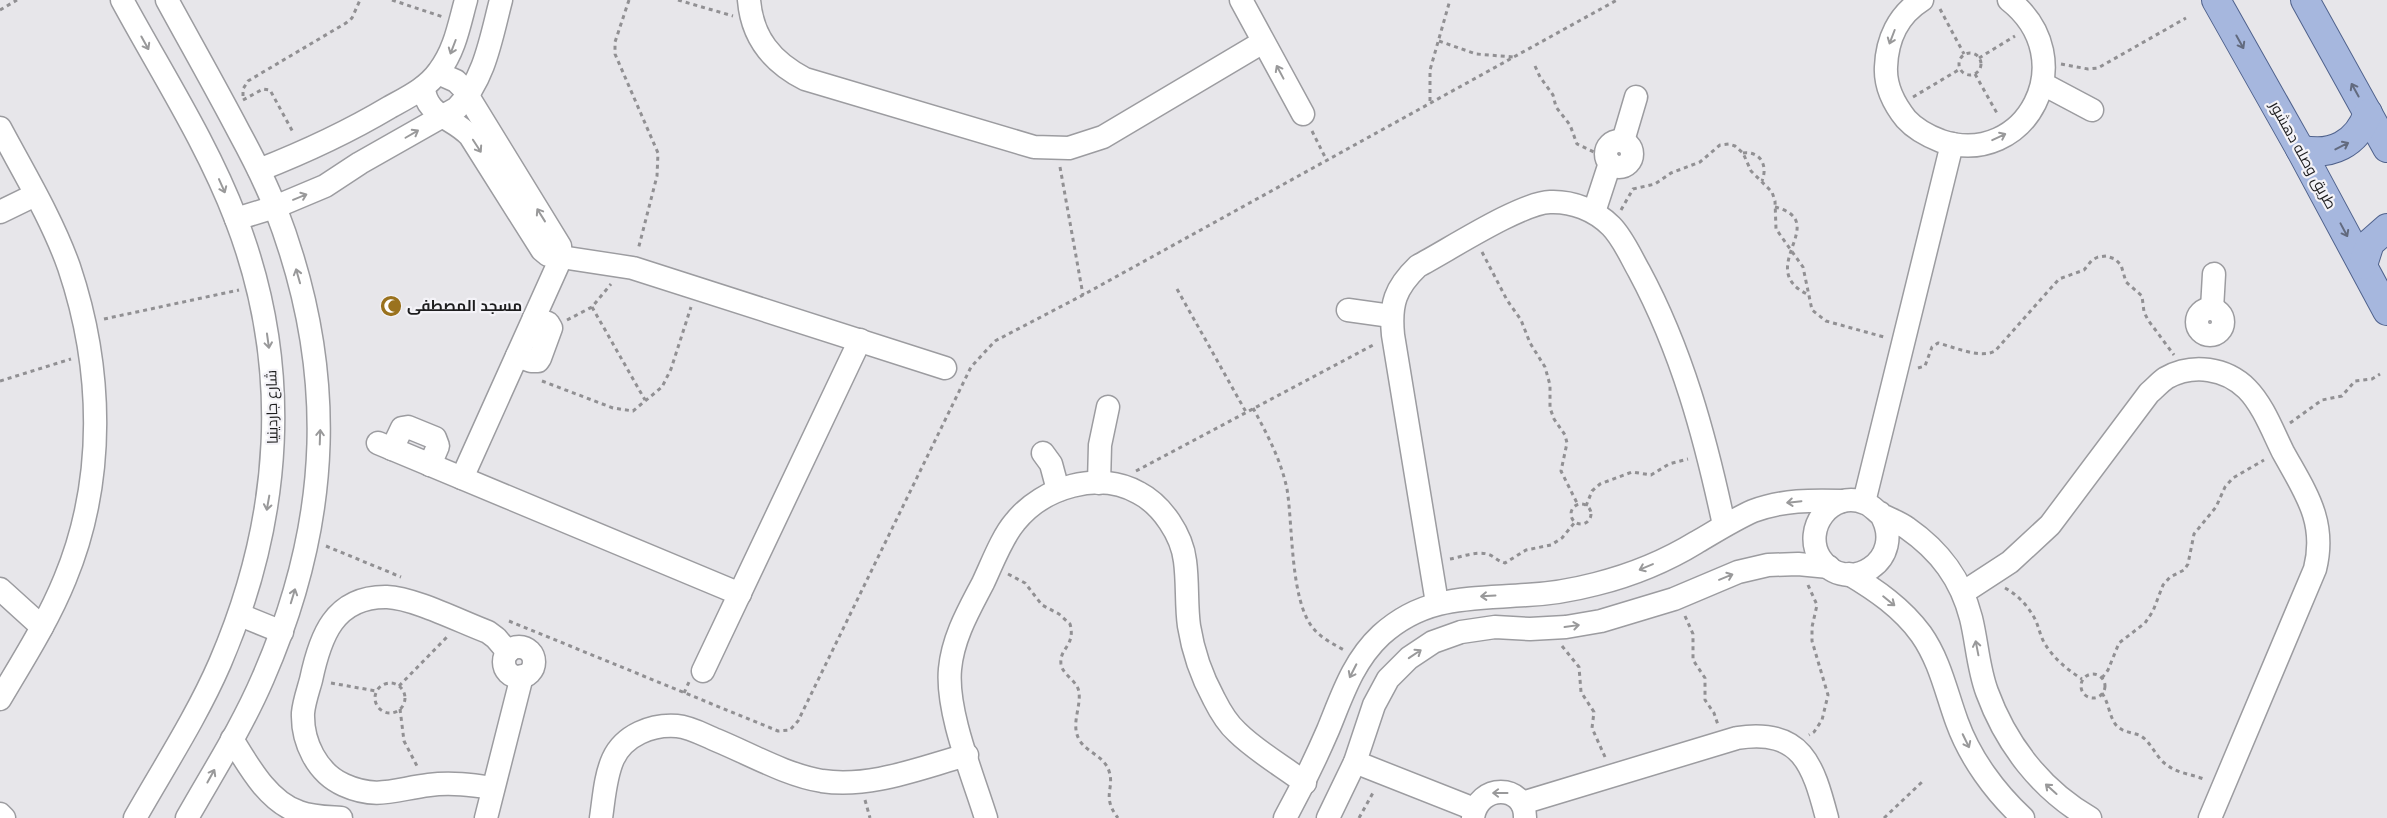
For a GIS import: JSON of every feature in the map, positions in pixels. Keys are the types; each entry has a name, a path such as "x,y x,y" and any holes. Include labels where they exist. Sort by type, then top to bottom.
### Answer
{"main road":[{"name":"طريق وصله دهشور","path":"2216,0 2300,149 2387,312"},
{"path":"2305,0 2387,148"},
{"path":"2300,149 2321,152 2342,147 2359,133 2368,113"},
{"path":"2363,265 2370,243 2387,228"}],"street":[{"name":"شارع جاردينيا","path":"122,0 212,163 236,219 257,286 264,318 272,372 275,427 267,509 258,554 240,615 219,664 135,818"},
{"path":"167,0 236,104 259,170 275,207 299,279 311,330 318,382 320,435 314,502 302,568 282,632 262,680 188,818"},
{"path":"466,0 454,46 431,80 424,97 428,106 463,128 470,136 542,250 548,255 626,266 945,368"},
{"path":"236,219 275,207 326,186 360,163 444,117 468,96 481,73 501,0"},
{"path":"1241,0 1303,114"},
{"path":"1931,4 1902,17 1892,34 1887,52 1886,71 1889,90 1897,107 1918,129 1930,137 1952,144 1981,143 2008,133 2024,120 2036,104 2044,74 2042,44 2033,25 2021,10 2009,0"},
{"path":"750,10 759,40 771,56 787,70 805,79 1034,147 1069,148 1103,137 1264,42"},
{"path":"2044,74 2092,110"},
{"path":"259,170 344,134 431,80 456,81 468,96 560,246 561,258 542,322 514,362 462,478"},
{"path":"1594,212 1613,152 1636,97"},
{"path":"366,121 383,150"},
{"path":"0,128 35,195 68,266 85,323 90,353 96,422 92,476 79,536 65,578 42,627 0,699"},
{"path":"344,134 360,163"},
{"path":"1862,506 1952,144"},
{"path":"0,212 35,195"},
{"path":"1436,604 1392,325 1395,297 1404,280 1418,266 1526,208 1548,202 1572,204 1594,212 1612,226 1648,290 1669,334 1687,381 1708,453 1724,525"},
{"path":"2209,369 2211,335 2219,331 2223,322 2220,314 2212,309 2214,274"},
{"path":"1348,310 1392,325"},
{"path":"703,671 860,340"},
{"path":"1964,592 1987,578 2031,545 2050,525 2149,393 2166,378 2186,370 2209,369 2230,376 2248,390 2312,505 2320,537 2319,553 2315,569 2210,818"},
{"path":"1106,483 1100,444 1108,407"},
{"path":"385,446 740,594"},
{"path":"1043,453 1054,470 1058,490"},
{"path":"986,818 951,694 950,670 954,645 962,622 1014,522 1034,503 1058,490 1086,483 1106,483 1140,493 1161,511 1177,534 1185,560 1189,627 1198,664 1214,700 1236,732 1305,782"},
{"path":"1285,818 1305,782 1345,687 1360,659 1381,635 1407,616 1436,604 1462,598 1561,591 1597,584 1632,574 1665,560 1724,525 1754,511 1783,503 1813,500 1862,506 1906,527 1929,545 1949,567 1964,592 1986,690 2001,726 2022,759 2049,788 2090,818"},
{"path":"1328,818 1355,762 1374,705 1388,680 1409,658 1434,642 1461,632 1495,627 1554,628 1601,621 1674,599 1738,572 1768,565 1798,564 1839,571 1870,570 1885,554 1889,533 1862,506"},
{"path":"1862,506 1824,512 1815,530 1816,551 1839,571 1876,590 1900,610 1921,634 1937,662 1958,723 1972,754 1990,782 2023,818"},
{"path":"0,589 42,627"},
{"path":"486,818 522,676 532,667 531,654 520,647 508,652 496,638 462,622 407,601 388,597 370,599 352,605 337,616 325,631 318,648 303,712 308,746 316,761 327,774 349,788 374,794 391,794 420,787 451,783 493,788"},
{"path":"240,615 282,632"},
{"path":"601,818 607,774 614,757 626,742 641,731 659,726 678,726 801,776 840,783 881,779 967,755"},
{"path":"1355,762 1384,773 1474,814 1478,802 1492,792 1509,793 1524,811 1611,776 1723,742 1756,735 1775,738 1792,746 1806,759 1816,776 1827,818"},
{"path":"232,738 282,811 341,818"},
{"path":"0,814 4,818"}],"path":[{"path":"0,10 17,0"},
{"path":"236,104 248,81 346,24 352,18 360,0"},
{"path":"392,0 446,18 458,30"},
{"path":"542,322 592,307 604,295 626,266 659,165 654,142 615,54 615,42 629,0"},
{"path":"678,0 750,10"},
{"path":"1430,102 1430,70 1450,0"},
{"path":"500,618 778,731 790,730 798,721 971,368 995,341 1083,295 1326,159 1617,0"},
{"path":"1931,4 1964,54"},
{"path":"2044,74 2064,64 2088,69 2098,68 2186,18"},
{"path":"1979,58 2033,25"},
{"path":"1439,41 1476,54 1515,57"},
{"path":"1972,53 1979,58 1980,70 1975,74 1966,75 1960,69 1959,61 1964,54 1972,53"},
{"path":"1535,66 1540,77 1553,95 1556,108 1570,124 1577,144 1591,151 1613,152"},
{"path":"1897,107 1960,69"},
{"path":"1975,74 2008,133"},
{"path":"236,104 262,89 266,88 273,92 303,152"},
{"path":"1303,114 1326,159"},
{"path":"1612,226 1633,189 1655,184 1671,173 1700,162 1720,145 1729,144 1743,153 1750,152 1762,160 1765,166 1762,182"},
{"path":"1069,148 1061,160 1060,169 1083,295"},
{"path":"1743,153 1746,165 1772,192 1776,229 1781,239 1791,249 1803,267 1812,310 1826,321 1903,343"},
{"path":"1775,207 1783,209 1795,219 1798,235 1787,262 1789,276 1797,288 1809,296"},
{"path":"1474,236 1507,300 1521,320 1530,343 1545,367 1550,386 1550,408 1554,419 1565,435 1566,443 1561,471 1578,504 1586,506 1590,512 1589,520 1582,524 1575,522 1571,515 1571,510 1578,504"},
{"path":"1897,368 1917,369 1925,366 1932,347 1938,343 1981,354 1989,354 1995,351 2059,279 2084,270 2092,260 2106,256 2115,259 2121,265 2126,282 2142,296 2144,312 2148,320 2186,370"},
{"path":"85,323 257,286"},
{"path":"514,362 623,411 633,411 662,387 667,378 698,288"},
{"path":"1177,289 1246,412"},
{"path":"592,307 645,400"},
{"path":"1106,483 1246,412 1392,325"},
{"path":"0,381 90,353"},
{"path":"2082,679 2081,689 2088,697 2093,698 2102,693 2104,688 2102,678 2108,670 2119,643 2145,623 2153,611 2163,585 2170,577 2184,570 2188,564 2194,534 2216,507 2225,487 2233,478 2278,441 2301,417 2322,400 2342,396 2355,381 2372,379 2380,374"},
{"path":"1253,408 1273,448 1286,488 1297,585 1302,605 1312,628 1330,642 1360,659"},
{"path":"1586,506 1592,491 1600,484 1632,472 1651,475 1670,464 1708,453"},
{"path":"1430,564 1478,553 1487,554 1498,562 1504,563 1526,550 1551,546 1562,538 1575,522"},
{"path":"307,539 408,580"},
{"path":"1792,746 1814,732 1822,720 1828,695 1812,642 1812,627 1817,605 1798,564"},
{"path":"990,568 1025,583 1042,605 1059,614 1070,624 1072,639 1063,654 1061,664 1078,689 1079,705 1075,721 1076,732 1090,752 1106,764 1111,779 1108,790 1110,802 1118,818"},
{"path":"1987,578 2013,592 2025,603 2036,620 2039,634 2046,646 2061,663 2082,679"},
{"path":"1674,599 1683,608 1693,634 1693,660 1706,678 1705,700 1714,713 1723,742"},
{"path":"399,686 462,622"},
{"path":"1554,628 1560,643 1579,667 1581,692 1594,712 1594,734 1602,748 1611,776"},
{"path":"2082,679 2092,673 2102,678"},
{"path":"311,680 376,690 389,683 399,686 405,699 400,708 404,741 416,765 420,787"},
{"path":"376,690 375,701 381,709 390,712 400,708"},
{"path":"2102,693 2116,725 2124,731 2141,736 2164,764 2173,770 2195,775 2222,788"},
{"path":"1359,818 1384,773"},
{"path":"1884,818 1922,782"}],"place":[{"name":"مسجد المصطفى","path":"391,306"}]}
